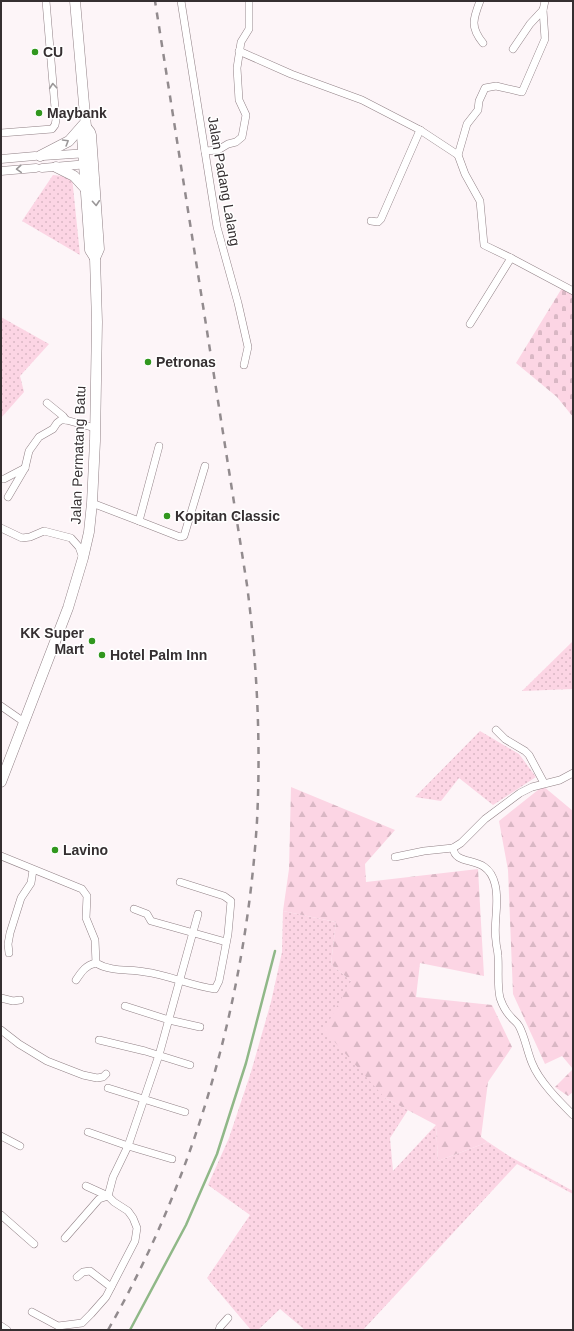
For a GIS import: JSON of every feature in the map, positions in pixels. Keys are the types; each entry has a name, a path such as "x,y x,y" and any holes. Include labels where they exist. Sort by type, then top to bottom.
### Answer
{"main road":[{"name":"Jalan Permatang Batu","path":"75,1 85,124 82,136 88,153 85,188 90,250 95,258"},
{"path":"38,156 69,141 85,124"},
{"name":"Jalan Permatang Batu","path":"1,782 68,608 89,532 92,503 95,428 97,322 95,258 99,249 88,164"},
{"path":"56,167 74,176 85,188"}],"street":[{"path":"1,133 52,129 55,125 56,120 46,1"},
{"name":"Jalan Padang Lalang","path":"181,1 217,227 238,303 248,347 244,365"},
{"path":"205,151 218,150 228,144 236,142 242,137 246,115 239,100 237,68 243,37 249,29 249,1"},
{"path":"480,1 476,12 474,28 483,43"},
{"path":"545,1 543,10 545,39 522,92 496,86 485,88 479,101 478,110 467,124 458,155 465,174 480,201 484,245 487,248 511,258 573,291"},
{"path":"513,49 530,24 543,10"},
{"path":"239,52 291,74 362,100 420,130 458,155"},
{"path":"371,221 378,222 381,219 420,130"},
{"path":"1,159 88,153"},
{"path":"1,171 88,164"},
{"path":"470,324 511,258"},
{"path":"47,404 66,420"},
{"path":"8,497 25,468 29,452 36,441 53,429 57,423 61,420 66,420 95,428"},
{"path":"139,521 159,446"},
{"path":"92,503 180,537 184,536 205,466"},
{"path":"1,479 4,479 25,468"},
{"path":"1,528 22,538 30,537 44,531 71,538 79,547 83,558"},
{"path":"1,706 24,722"},
{"path":"496,730 529,755 544,783"},
{"path":"395,857 424,851 453,848 461,843 485,819 511,798 532,787 560,780 573,773"},
{"path":"453,848 455,855 459,858 479,863 491,873 497,896 495,924 501,999 510,1016 518,1024 534,1068 554,1096 573,1115"},
{"path":"1,856 82,890 87,896 86,918 95,940 96,963"},
{"path":"9,953 8,944 10,933 22,898 31,883 33,870"},
{"path":"76,980 88,965 96,963 103,967 145,972 202,988 215,989 219,981 228,934 232,901 224,896 180,882"},
{"path":"134,909 147,914 151,921 226,942"},
{"path":"108,1196 113,1176 128,1146 159,1055 198,914"},
{"path":"1,998 20,1000"},
{"path":"125,1006 169,1020 200,1027"},
{"path":"1,1030 19,1044 47,1061 83,1075 97,1078 103,1077 106,1074"},
{"path":"99,1040 159,1055 190,1065"},
{"path":"108,1088 144,1098 184,1112"},
{"path":"88,1132 172,1159"},
{"path":"1,1136 20,1146"},
{"path":"32,1312 58,1326 82,1323 106,1297 135,1241 137,1228 128,1211 108,1196 86,1186"},
{"path":"65,1238 99,1199 108,1196"},
{"path":"1,1215 34,1244"},
{"path":"77,1277 82,1272 90,1270 111,1287"},
{"path":"219,1330 228,1318"},
{"path":"1,1326 7,1330"}],"green space":[{"path":"53,175 72,177 80,255 22,221"},
{"path":"562,288 573,295 573,417 557,397 516,363"},
{"path":"1,317 49,344 20,376 24,392 1,418"},
{"path":"573,641 573,689 522,691"},
{"path":"480,731 519,754 536,777 493,805 459,778 441,801 415,797"},
{"path":"543,786 573,811 573,1069 562,1056 545,1064 513,994 508,870 499,821"},
{"path":"291,787 395,830 365,864 366,882 478,869 484,976 420,963 416,997 492,1005 512,1047 488,1082 481,1137 488,1142 438,1161 436,1125 385,1098 324,1030 351,981 331,964 336,922 283,911 289,869"},
{"path":"283,911 336,922 331,964 351,981 385,1098 408,1110 390,1138 393,1171 436,1125 438,1161 488,1142 509,1156 573,1191 573,1194 517,1164 363,1330 305,1330 280,1309 258,1330 251,1330 207,1278 250,1215 208,1185 229,1138 251,1072 271,1002 282,952"},
{"path":"573,1069 573,1092 568,1096 555,1087"}],"waterway":[{"path":"130,1330 186,1225 217,1154 246,1063 275,951"}],"railway":[{"path":"108,1330 139,1271 167,1210 191,1148 211,1084 228,1019 241,954 251,887 257,821 259,762 256,673 247,585 155,1"}],"place":[{"name":"CU","path":"35,52"},
{"name":"Maybank","path":"39,113"},
{"name":"Petronas","path":"148,362"},
{"name":"Kopitan Classic","path":"167,516"},
{"name":"KK Super Mart","path":"92,641"},
{"name":"Hotel Palm Inn","path":"102,655"},
{"name":"Lavino","path":"55,850"}]}
